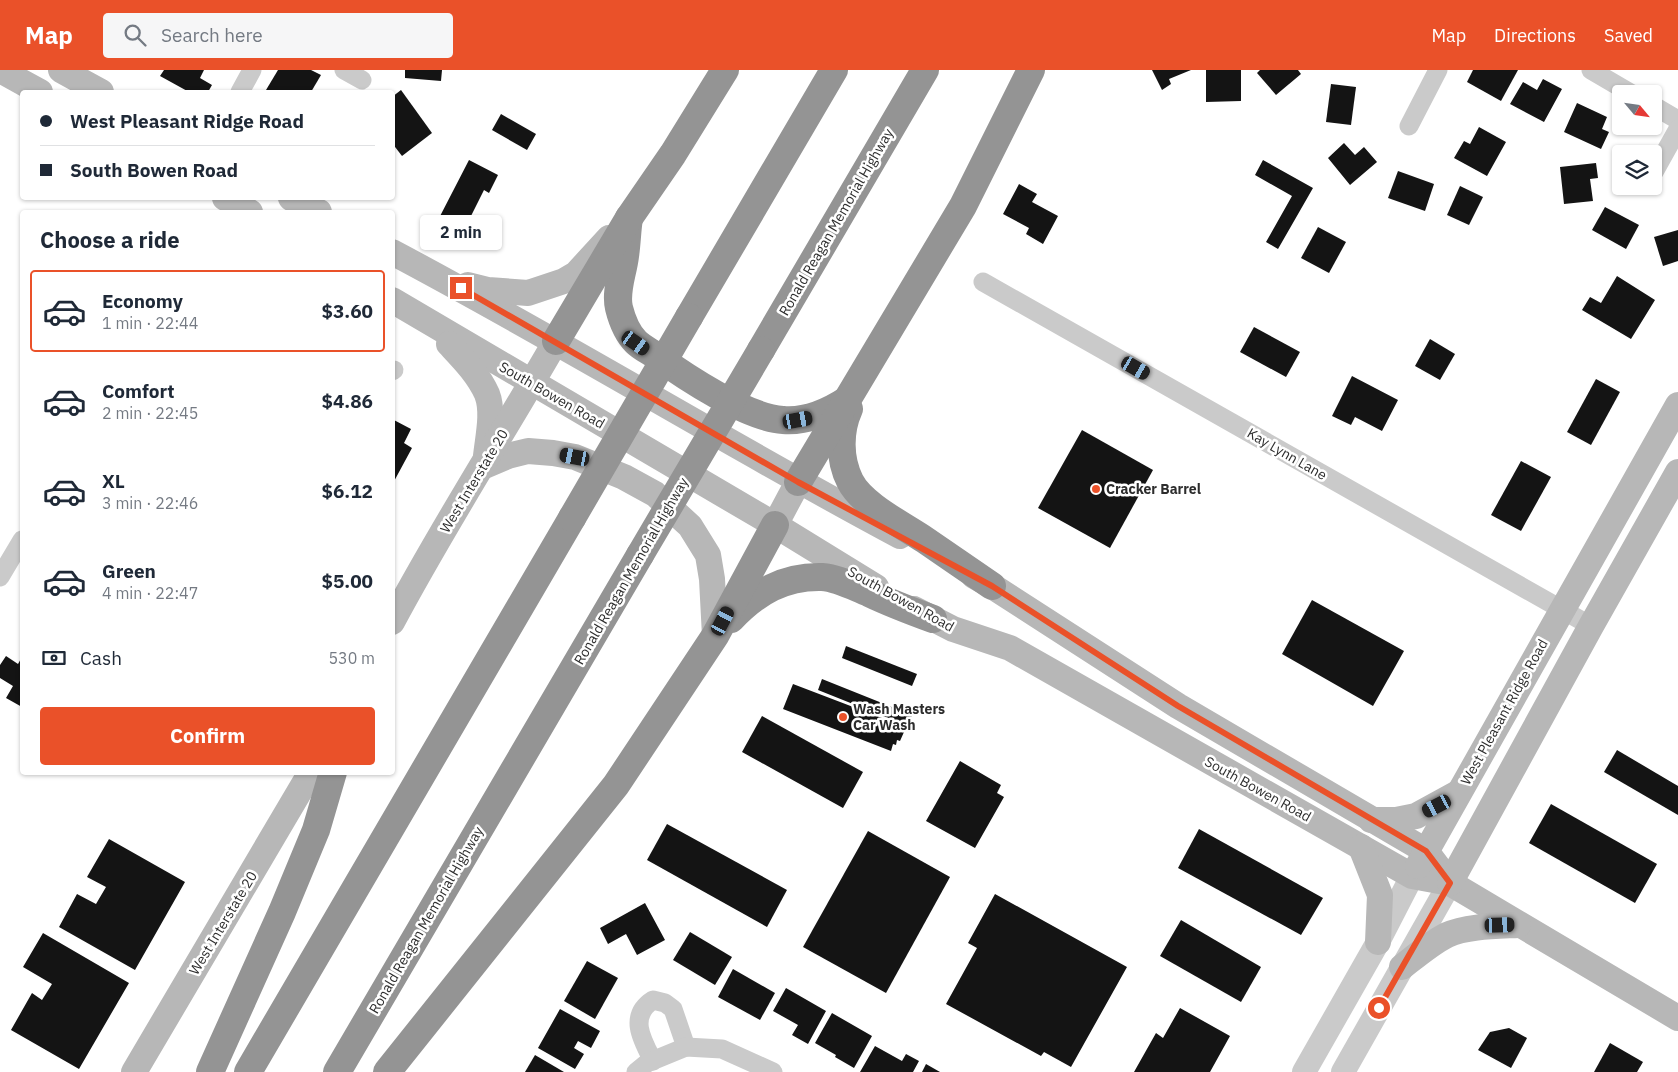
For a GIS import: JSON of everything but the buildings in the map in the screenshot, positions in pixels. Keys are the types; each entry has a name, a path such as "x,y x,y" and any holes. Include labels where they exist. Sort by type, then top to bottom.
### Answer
{"highway":[{"path":"556,341 628,218 673,154 725,70"},
{"path":"248,1072 834,70"},
{"name":"Ronald Reagan Memorial Highway","path":"337,1072 925,70"},
{"path":"798,482 963,206 1031,70"},
{"path":"628,218 625,256 618,293 619,307 627,328 636,343 679,372 738,406 770,419 784,421 811,418 831,410 847,400"},
{"path":"870,364 846,415 842,429 843,459 850,481 870,504 992,586"},
{"path":"387,1072 616,785 715,636 775,525"},
{"path":"715,636 745,605 762,591 792,579 823,577 843,582 933,619"},
{"path":"210,1072 290,894 316,830 333,775"}],"main road":[{"path":"0,70 32,82"},
{"path":"61,70 97,90"},
{"path":"229,200 246,210"},
{"path":"295,200 315,210"},
{"path":"444,279 488,290 528,293 576,274 628,218"},
{"name":"South Bowen Road","path":"395,254 556,341 798,482 992,586 1163,697 1426,851 1450,883"},
{"name":"South Bowen Road","path":"395,302 775,525 878,589 953,628 1010,648 1412,876 1450,883 1678,1018"},
{"path":"432,324 475,373 488,395 490,413 484,464 528,451 553,453 575,457 624,477 655,494 690,526 708,555 712,579 715,636"},
{"name":"West Interstate 20","path":"395,616 420,570 556,341"},
{"name":"West Pleasant Ridge Road","path":"1412,876 1678,405"},
{"path":"1450,883 1678,472"},
{"path":"775,525 798,482"},
{"path":"1152,728 1163,697"},
{"name":"West Interstate 20","path":"134,1072 308,775"},
{"path":"1371,820 1396,820 1416,816 1459,793"},
{"path":"1362,847 1380,895 1378,942"},
{"path":"1402,967 1450,934 1468,930 1518,925"}],"street":[{"path":"241,90 252,70"},
{"path":"344,70 362,80"},
{"path":"1409,126 1438,70"},
{"path":"1591,70 1617,85"},
{"path":"1662,111 1678,120"},
{"path":"1662,158 1678,129"},
{"name":"Kay Lynn Lane","path":"983,282 1591,626"},
{"path":"0,577 20,543"},
{"name":"West Pleasant Ridge Road","path":"1311,1067 1412,876"},
{"path":"1343,1072 1450,883"},
{"path":"653,1061 639,1029 640,1013 645,1005 653,1000 665,1003 673,1009 686,1047"},
{"path":"636,1072 647,1063 686,1047 722,1049 774,1072"}],"place":[{"name":"Cracker Barrel","path":"1096,489"},
{"name":"Wash Masters Car Wash","path":"843,717"}],"route":[{"path":"461,288 798,482 992,586 1178,706 1426,851 1450,883 1379,1008"}]}
